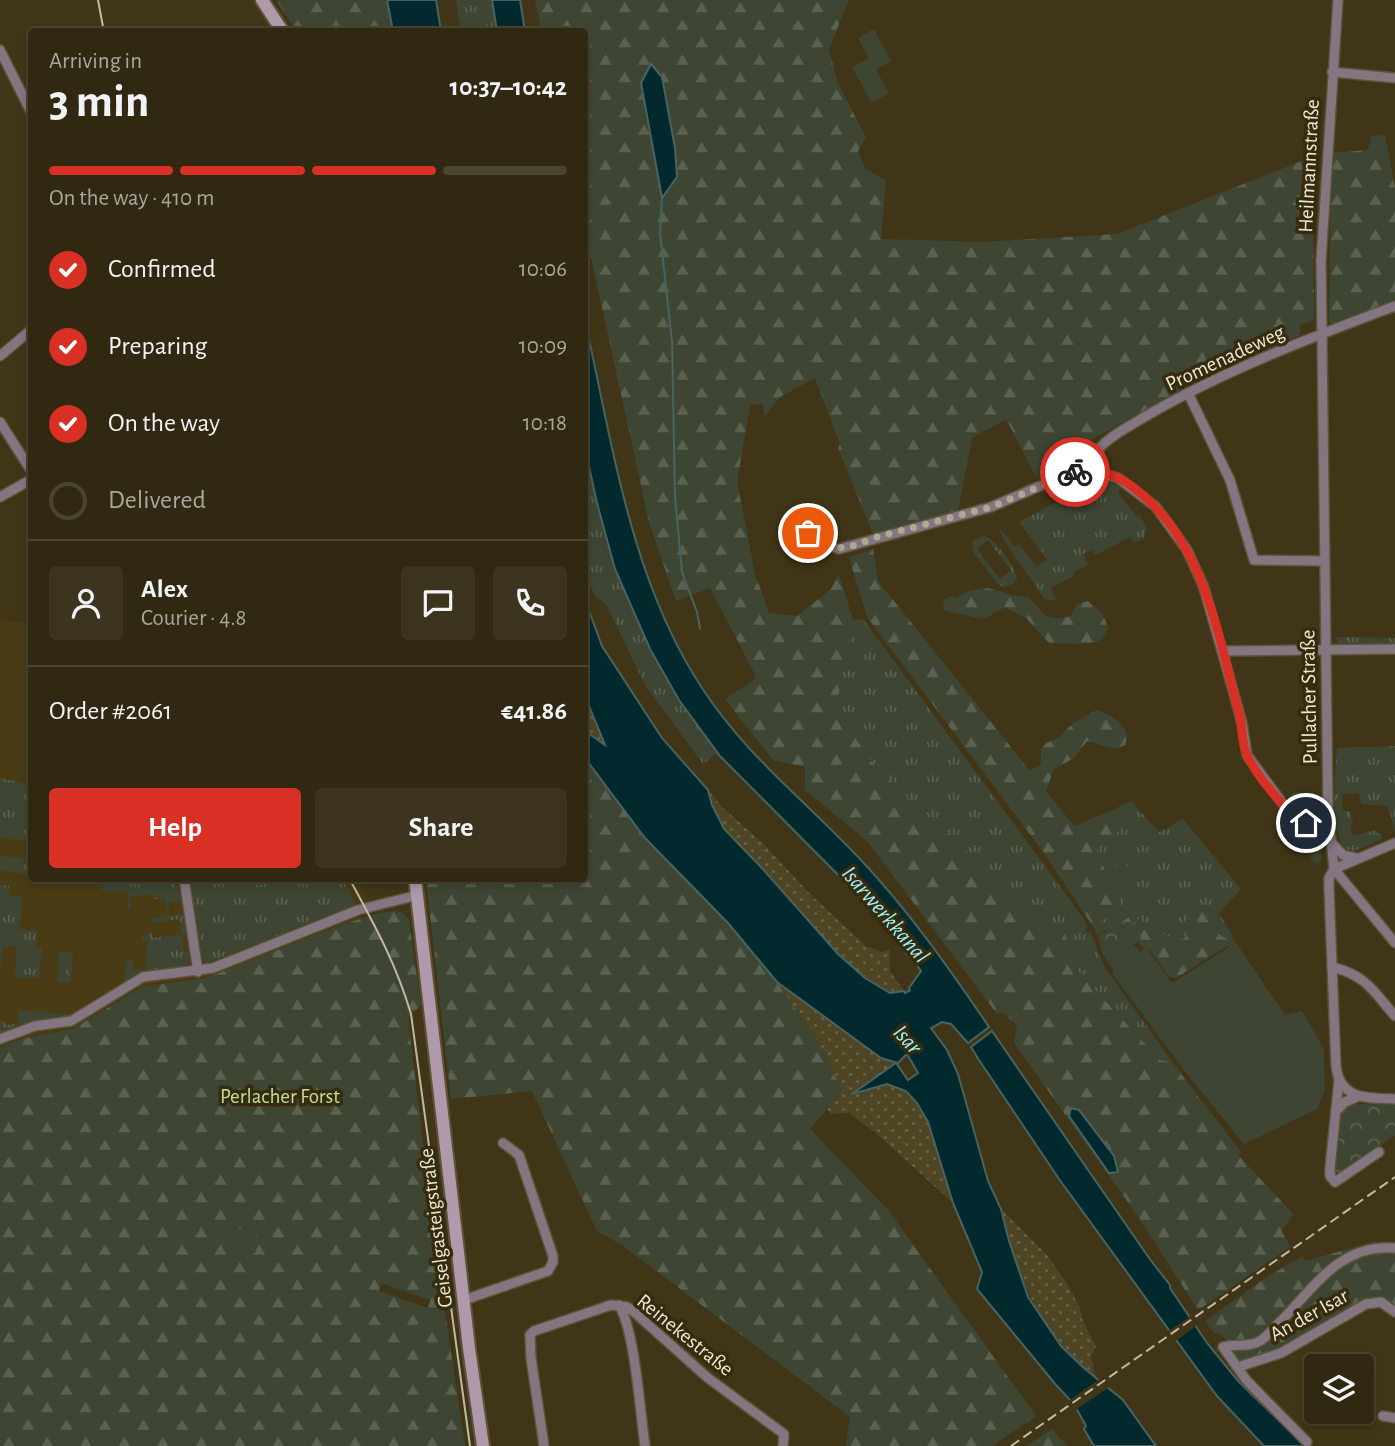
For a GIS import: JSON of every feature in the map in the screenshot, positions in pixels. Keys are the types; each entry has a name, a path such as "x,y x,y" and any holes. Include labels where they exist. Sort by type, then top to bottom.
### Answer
{"main road":[{"path":"262,0 280,28"},
{"name":"Geiselgasteigstraße","path":"416,882 483,1446"}],"street":[{"name":"Heilmannstraße","path":"1321,334 1321,261 1338,0"},
{"path":"0,50 28,106"},
{"path":"1332,72 1395,78"},
{"name":"Promenadeweg","path":"1092,471 1095,454 1119,432 1188,393 1321,334 1395,306"},
{"path":"0,356 28,332"},
{"name":"Pullacher Straße","path":"1321,334 1329,823 1334,869 1329,878 1329,888 1336,1066 1339,1080 1330,1168 1335,1182 1379,1152"},
{"path":"1188,393 1234,491 1254,560 1324,561"},
{"path":"0,422 28,466"},
{"path":"802,524 819,543 839,549 972,513 1069,474 1092,471 1118,478 1156,507 1171,525 1187,550 1203,584 1241,720 1247,755 1294,819 1306,823 1329,823"},
{"path":"0,497 28,481"},
{"path":"1222,651 1395,649"},
{"path":"1331,842 1343,855 1358,859"},
{"path":"1395,843 1334,869 1395,943"},
{"path":"185,884 198,972"},
{"path":"0,1039 35,1026 71,1021 143,977 213,968 358,910 418,895"},
{"path":"1332,967 1349,972 1366,982 1395,1016"},
{"path":"1339,1080 1348,1090 1359,1096 1395,1098"},
{"path":"1336,1111 1345,1102 1359,1096"},
{"path":"464,1300 548,1271 553,1262 519,1155 503,1143"},
{"path":"1307,1442 1247,1381 1227,1346 1248,1345 1262,1340 1321,1275 1354,1255 1376,1248 1395,1248"},
{"name":"An der Isar","path":"1238,1367 1281,1353 1366,1304 1381,1302 1395,1312"},
{"name":"Reinekestraße","path":"544,1446 530,1335 534,1331 611,1305 619,1305 634,1312 708,1378 784,1434 783,1446"},
{"path":"619,1305 624,1313 634,1360 645,1446"},
{"path":"1383,1416 1395,1418"}],"shaded area":[{"path":"0,620 28,623 28,882 358,882 368,899 356,905 362,918 206,978 142,987 73,1029 17,1040 0,1048"}],"green space":[{"path":"276,0 387,0 392,28 294,28"},
{"path":"456,0 492,0 497,28 461,28"},
{"path":"535,0 849,0 829,49 837,81 866,138 858,151 865,169 886,180 881,239 982,242 1117,234 1317,155 1313,203 1314,320 1300,325 1300,335 1186,387 1084,444 1077,460 1038,480 1006,419 972,438 957,515 873,534 838,448 840,444 815,378 780,397 765,416 763,404 750,405 737,482 755,574 769,613 797,616 830,590 839,575 853,620 836,709 871,761 941,831 953,836 1039,933 1065,934 1078,971 1160,1060 1172,1062 1241,1152 1239,1156 1293,1214 1282,1231 1290,1247 1198,1310 1139,1218 1014,1043 1017,1025 1002,1012 997,1014 867,841 805,790 805,767 773,760 725,699 757,678 710,588 676,601 649,522 588,243 588,28 541,28","holes":["1069,1116 1099,1138 1114,1156 1110,1173"]},
{"path":"874,29 891,61 876,70 889,93 872,103 852,67 869,58 858,38"},
{"path":"1385,135 1395,188 1395,301 1332,324 1329,322 1331,153 1368,150 1371,136"},
{"path":"588,465 615,569 650,649 679,700 718,752 703,764 645,685 606,604 595,596 588,581"},
{"path":"1081,476 1099,478 1119,486 1122,499 1136,516 1139,515 1147,528 1144,538 1134,543 1130,537 1096,555 1092,550 1083,554 1088,565 1073,573 1074,576 1050,588 1056,599 1051,601 1044,598 1005,542 998,526 1015,547 1019,544 1037,567 1047,559 1019,522 1059,501 1052,486"},
{"path":"982,536 998,546 1017,578 1013,584 1003,587 998,584 974,553 972,542","holes":["988,540 1011,570 1000,579 977,549"]},
{"path":"873,549 878,581 1030,771 1041,764 1041,750 1046,743 1059,738 1070,726 1092,712 1099,710 1124,728 1127,738 1125,745 1116,749 1087,741 1074,758 1054,769 1046,791 1074,826 1113,810 1119,831 1096,849 1122,911 1092,925 1044,853 867,617 849,557"},
{"path":"984,588 1029,597 1051,618 1071,616 1077,604 1088,601 1103,614 1108,628 1099,641 1093,643 1050,644 1027,619 1005,607 983,619 943,610 944,600 950,596 956,598 969,591"},
{"path":"863,619 1084,919 1087,926 1085,930 1091,933 1104,966 1172,1062 1160,1060 1078,971 1065,934 1039,933 953,836 941,831 871,761 836,709 853,620"},
{"path":"1334,637 1395,638 1395,644 1341,645"},
{"path":"1395,746 1395,832 1388,806 1361,804 1359,793 1342,794 1342,811 1350,811 1353,836 1376,830 1378,834 1381,833 1382,839 1354,851 1345,849 1336,828 1337,748"},
{"path":"588,762 645,838 728,923 777,982 823,1049 842,1091 810,1129 888,1210 1036,1416 992,1446 846,1446 850,1417 622,1245 597,1231 532,1091 451,1099 426,882 588,882"},
{"path":"0,778 28,784 28,842 0,837"},
{"path":"1300,792 1306,798 1320,796 1320,821 1300,818 1286,803 1292,793"},
{"path":"1131,801 1159,832 1183,819 1241,889 1219,913 1236,943 1231,946 1185,931 1185,938 1175,941 1121,924 1101,932 1098,936 1092,925 1122,911 1096,849 1118,831 1113,810"},
{"path":"1291,829 1320,829 1321,861 1315,863"},
{"path":"0,856 28,859 28,875 0,870"},
{"path":"1125,862 1142,905 1127,911 1110,868"},
{"path":"103,882 174,882 181,901 169,902 167,909 165,898 154,899 154,895 131,896 131,909 128,909 129,891 102,891"},
{"path":"190,882 344,882 356,905 207,963 203,960"},
{"path":"0,885 9,886 9,895 23,897 19,929 38,931 36,948 42,949 39,979 15,977 17,947 3,946 0,975"},
{"name":"Perlacher Forst","path":"402,912 409,920 421,1005 408,1018 437,1258 465,1446 0,1446 0,1048 17,1040 73,1029 142,987 206,978 341,925 379,913","holes":["235,1227 259,1237 255,1253 230,1241","381,1283 430,1300 428,1308 379,1291"]},
{"path":"1202,912 1214,916 1219,923 1216,932 1233,947 1227,946 1176,978 1169,977 1150,950 1142,947 1125,924 1119,924 1129,917 1135,917 1176,941 1185,938 1183,924 1188,916"},
{"path":"184,914 186,934 182,935 184,952 189,952 188,964 180,968 145,970 124,982 126,959 133,959 133,969 145,969 148,941 142,940 142,936 152,931 153,938 182,934 180,919 151,923 150,918"},
{"path":"1135,923 1142,939 1109,963 1098,937 1113,926"},
{"path":"1236,943 1285,1015 1302,1011 1324,1049 1325,1091 1317,1109 1244,1144 1187,1074 1112,973 1114,971 1109,963 1134,945 1140,952 1146,947 1172,983"},
{"path":"59,951 73,952 70,982 57,981"},
{"path":"19,1010 72,1015 21,1024 0,1033 0,1022 4,1021 5,1025 18,1023"},
{"path":"1353,1104 1395,1105 1395,1135 1340,1174 1334,1170 1341,1112"},
{"path":"234,1226 259,1237 255,1253 230,1241"},
{"path":"1376,1241 1379,1250 1395,1251 1395,1309 1382,1300 1354,1306 1280,1347 1280,1351 1245,1362 1233,1356 1229,1350 1231,1344 1219,1333 1214,1333 1205,1321 1270,1275 1302,1257 1306,1261"},
{"path":"1052,1429 1067,1446 1027,1446"}],"sand":[{"path":"588,703 606,746 588,733"},
{"path":"708,790 723,808 764,844 807,891 866,946 881,952 890,950 890,971 904,991 890,994 857,970 828,942 725,830 714,811"},
{"path":"777,982 881,1058 896,1063 854,1093 886,1084 900,1088 912,1098 923,1113 939,1152 953,1203 878,1135 849,1113 831,1114 827,1109 842,1091 823,1049"},
{"path":"1001,1209 1047,1255 1068,1285 1096,1346 1091,1356 1096,1379 1059,1341 1034,1303 1015,1260"}],"water":[{"path":"387,0 436,0 441,28 392,28"},
{"path":"492,0 520,0 525,28 497,28"},
{"path":"651,64 662,77 675,148 677,177 662,198 641,83"},
{"path":"588,335 615,460 640,555 677,646 719,713 757,757 878,879 928,940 989,1027 968,1043 951,1024 942,1022 931,1028 947,1050 958,1074 988,1181 1001,1209 1028,1297 1061,1346 1123,1400 1156,1446 1094,1446 1074,1404 977,1289 982,1272 953,1203 928,1122 917,1103 906,1091 887,1084 852,1094 896,1063 908,1080 918,1073 907,1054 898,1063 881,1058 777,982 728,923 645,838 588,762 588,733 605,745 588,703 588,608 602,646 662,738 708,790 724,829 838,954 865,978 890,993 905,993 910,990 921,971 912,958 866,903 720,756 679,700 650,649 615,569 588,462"},
{"path":"992,1031 1170,1285 1207,1343 1238,1381 1305,1446 1264,1446 1217,1396 1059,1179 979,1060 971,1047"},
{"path":"1071,1108 1079,1110 1114,1156 1118,1172 1109,1173 1069,1116"}],"pier":[{"path":"1192,1315 1199,1324 1174,1342 1167,1332"},
{"path":"1101,1378 1111,1386 1074,1411 1067,1402"}],"waterway":[{"path":"662,198 660,233 672,341 675,497 682,572 697,612 700,629"}],"tram line":[{"path":"98,0 103,28"},
{"path":"351,882 391,961 411,1014 470,1446"}],"railway":[{"path":"1011,1446 1395,1177"}],"way so far":[{"path":"808,533 819,543 831,548 850,547 877,537 991,507 1075,472"}],"route":[{"path":"1075,472 1102,472 1118,478 1156,507 1171,525 1187,550 1203,584 1241,720 1247,755 1294,819 1306,823"}],"water label":[{"name":"Isarwerkkanal","path":"885,915"},
{"name":"Isar","path":"907,1040"}]}
